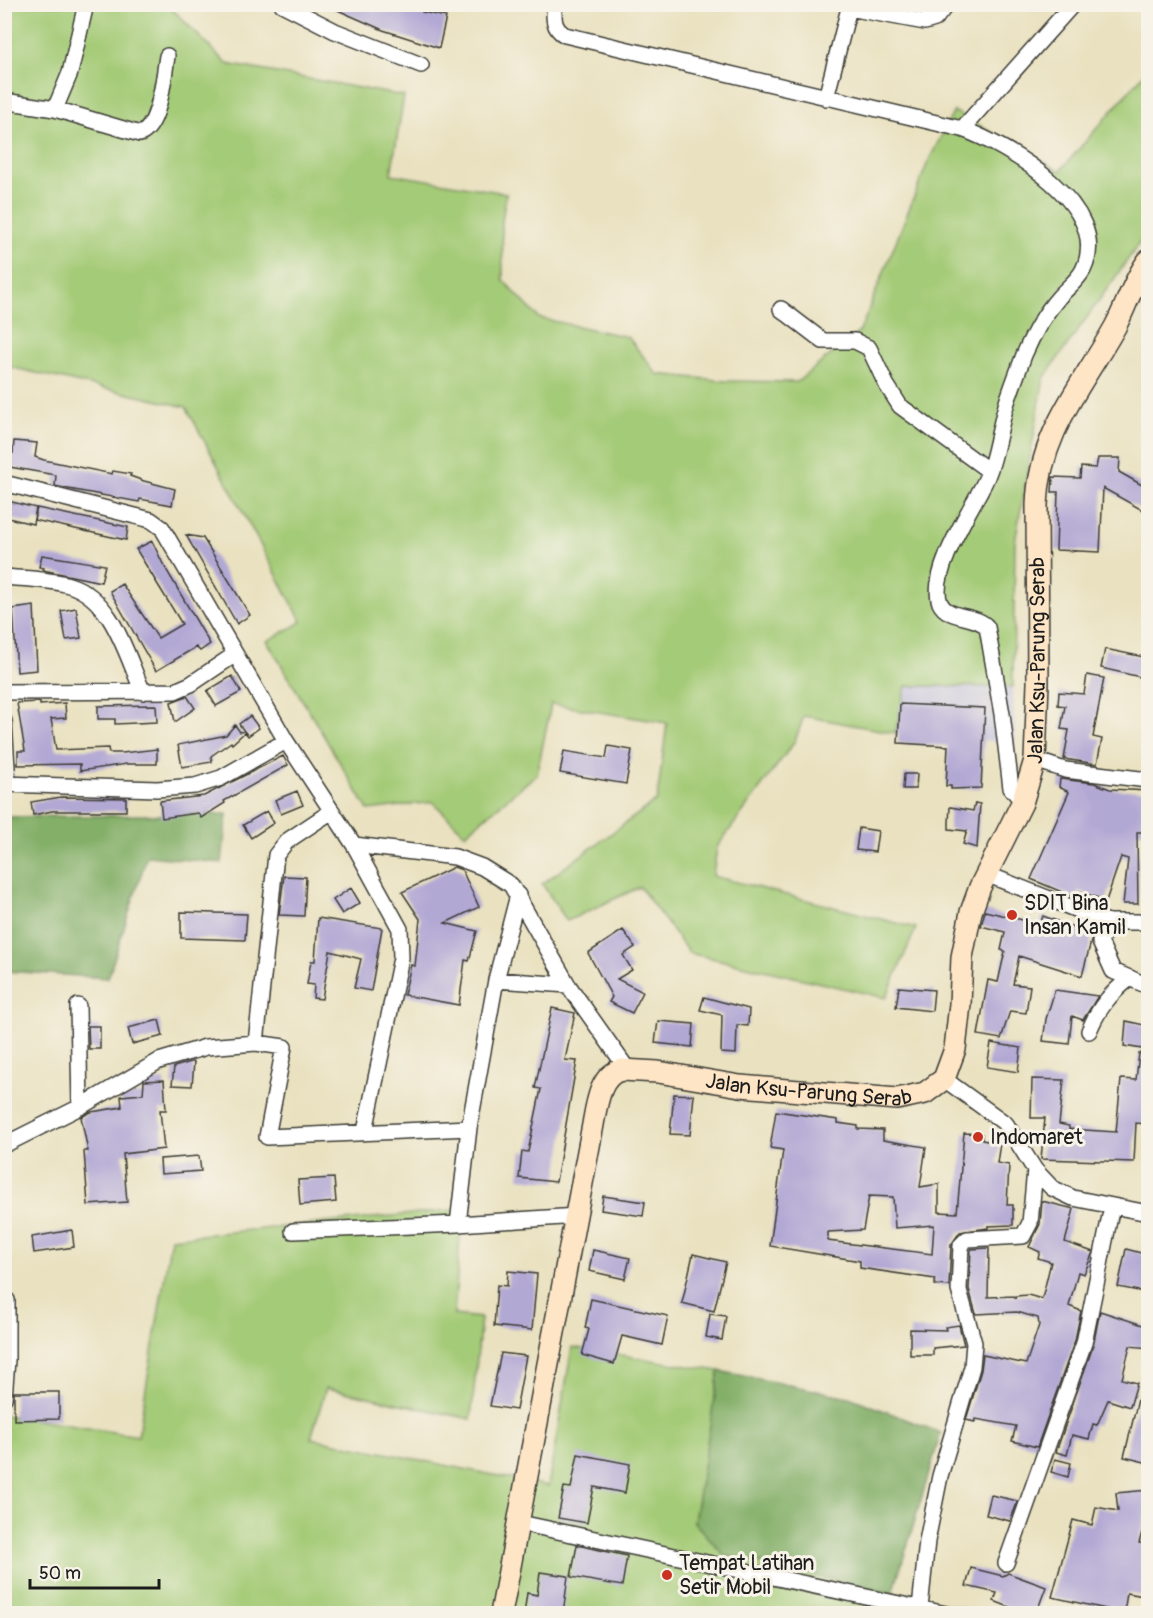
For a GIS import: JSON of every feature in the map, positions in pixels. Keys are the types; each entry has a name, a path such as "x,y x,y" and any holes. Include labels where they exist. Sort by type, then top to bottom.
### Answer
{"street":[{"path":"55,109 70,73 86,4"},
{"path":"282,4 335,31 421,65"},
{"path":"555,4 556,28 565,35 962,129 1013,152 1058,189 1080,218 1087,248 1083,270 1041,320 1025,354 1007,403 989,471 950,545 938,593 941,604 947,611 987,627 1011,788 1018,796 1024,797"},
{"path":"826,98 849,8 925,22 934,19 947,4"},
{"path":"962,129 1073,4"},
{"path":"4,101 55,109 114,127 144,133 150,127 160,100 167,56"},
{"name":"Jalan Ksu-Parung Serab","path":"628,1070 658,1072 740,1086 897,1099 925,1093 944,1079 955,1050 965,935 986,874 1024,797 1035,760 1038,713 1038,479 1042,459 1061,417 1091,362 1115,327 1140,272 1149,261"},
{"path":"781,309 823,340 855,341 869,348 886,384 900,406 989,471"},
{"path":"4,483 157,524 171,541 234,655 286,741 354,845 400,929 402,940 401,958 365,1131"},
{"path":"4,577 59,583 90,595 112,623 143,692"},
{"path":"4,692 143,692 184,688 234,655"},
{"path":"4,721 6,784 157,789 195,786 221,778 286,741"},
{"path":"1035,760 1065,770 1149,780"},
{"path":"256,1043 276,855 287,841 332,811"},
{"path":"354,845 455,857 482,867 511,885 568,986 628,1070"},
{"path":"986,874 1108,922 1149,922"},
{"path":"458,1224 468,1128 496,980 518,895"},
{"path":"1108,922 1100,942 1113,971 1149,986"},
{"path":"1089,1030 1098,1009 1110,994 1131,978"},
{"path":"496,980 568,986"},
{"path":"78,1006 81,1107"},
{"path":"4,1145 81,1107 137,1073 180,1053 206,1047 256,1043 284,1047 267,1137 468,1128"},
{"path":"501,1614 603,1085 616,1071 628,1070"},
{"path":"944,1079 1006,1124 1035,1170 1045,1182 1060,1193 1148,1214"},
{"path":"920,1608 927,1541 940,1476 971,1378 974,1356 971,1328 959,1290 961,1245 967,1239 1023,1236 1029,1223 1035,1170"},
{"path":"1006,1563 1084,1343 1112,1206"},
{"path":"294,1231 577,1216"},
{"path":"4,1297 7,1300 4,1398"},
{"path":"520,1523 945,1614"}],"shaded area":[{"path":"906,686 1013,687 1015,743 895,733"}],"green space":[{"path":"5,5 168,5 227,64 404,96 391,174 506,193 502,222 503,280 539,318 628,337 657,374 726,381 797,382 860,331 928,162 954,111 1060,171 1148,69 1148,231 1044,378 1015,542 1013,687 906,686 895,733 804,716 795,741 717,847 713,876 916,928 886,998 689,953 640,887 567,921 542,884 657,800 667,723 551,704 537,774 465,834 433,802 368,810 267,641 302,622 186,407 5,366"},
{"path":"227,814 222,863 147,856 108,978 5,971 4,817"},
{"path":"462,1209 454,1315 481,1318 471,1419 326,1388 311,1438 548,1486 572,1347 719,1371 694,1522 724,1555 983,1613 5,1613 4,1415 138,1436 171,1238"},
{"path":"719,1371 849,1397 941,1433 893,1593 724,1555 694,1522"}],"building":[{"path":"324,4 413,4 424,8 422,12 446,17 439,48 383,30"},
{"path":"14,441 37,443 35,457 44,460 112,474 113,471 131,474 130,476 144,481 175,489 172,505 140,499 139,502 55,486 56,475 4,466 4,451 13,453"},
{"path":"1098,458 1120,458 1119,472 1149,489 1149,502 1144,511 1103,488 1100,552 1056,550 1058,492 1052,492 1053,477 1080,478 1081,467 1096,468"},
{"path":"8,501 36,508 33,524 4,517"},
{"path":"37,508 128,527 126,540 34,520"},
{"path":"186,535 203,538 250,615 237,624"},
{"path":"152,541 210,644 200,651 196,647 156,671 110,591 122,584 158,638 182,624 136,549"},
{"path":"42,555 105,565 101,582 43,570 44,568 39,567"},
{"path":"34,606 37,670 17,672 13,609"},
{"path":"76,608 81,638 66,640 61,611"},
{"path":"1105,649 1149,658 1149,679 1101,668"},
{"path":"1087,675 1104,678 1093,737 1102,739 1097,764 1064,759 1069,730 1061,729 1065,706 1058,705 1059,692 1084,694"},
{"path":"232,676 241,692 216,706 207,691"},
{"path":"187,696 195,708 175,722 171,702"},
{"path":"40,702 40,705 65,703 66,718 51,719 56,750 108,748 109,753 122,753 157,749 157,764 127,764 80,771 80,764 18,765 18,751 25,751 17,703"},
{"path":"900,704 985,708 981,788 951,789 951,786 946,786 948,746 898,743"},
{"path":"156,705 157,722 115,724 115,719 98,719 98,706"},
{"path":"250,716 259,728 248,736 245,732 232,744 231,742 211,756 212,762 182,767 178,745 226,735 235,725 240,732 244,731 239,724"},
{"path":"608,746 632,750 626,784 560,773 564,751 606,758"},
{"path":"283,756 288,765 224,801 225,803 201,818 198,813 162,818 160,801 204,796"},
{"path":"904,774 917,774 916,789 903,789"},
{"path":"1060,779 1094,783 1110,789 1149,791 1149,832 1137,832 1138,904 1123,904 1128,859 1121,857 1106,901 1079,891 1076,898 1031,879 1069,792 1059,787"},
{"path":"297,791 303,805 281,814 275,800"},
{"path":"61,797 126,798 126,811 52,811 33,815 31,802"},
{"path":"975,803 980,804 977,848 963,844 967,831 949,829 950,807 973,811"},
{"path":"267,811 274,823 251,838 243,825"},
{"path":"859,828 878,831 875,852 856,850"},
{"path":"454,867 462,870 479,907 445,923 477,931 469,961 465,960 459,1005 404,995 411,965 415,966 420,919 402,892"},
{"path":"284,876 306,877 304,916 279,915"},
{"path":"351,888 360,903 342,914 333,900"},
{"path":"985,911 1040,924 1043,916 1093,934 1082,976 1019,956 1013,984 1030,986 1026,1013 1010,1011 1001,1039 978,1035 988,980 998,982 1005,951 1001,950 1005,932 981,926"},
{"path":"181,912 247,914 245,940 181,938"},
{"path":"318,918 382,928 371,991 354,988 361,959 330,951 322,999 313,998 314,985 307,984 311,961 315,961"},
{"path":"623,930 635,947 623,955 632,970 617,979 643,992 632,1013 609,1002 612,997 588,953"},
{"path":"899,987 934,990 932,1011 896,1007"},
{"path":"1055,990 1098,996 1083,1020 1072,1016 1069,1044 1043,1041 1046,1019"},
{"path":"704,997 749,1009 748,1026 737,1025 736,1054 721,1053 722,1015 700,1010"},
{"path":"552,1008 575,1013 565,1060 577,1061 556,1182 519,1178 522,1151 528,1152 541,1089 535,1088"},
{"path":"159,1020 163,1036 132,1044 128,1028"},
{"path":"658,1021 694,1024 692,1047 655,1043"},
{"path":"1126,1021 1149,1026 1149,1050 1124,1046"},
{"path":"88,1026 100,1026 100,1049 89,1049"},
{"path":"991,1043 1021,1048 1018,1072 987,1067"},
{"path":"1139,1053 1149,1054 1149,1102 1147,1124 1136,1123 1134,1162 1041,1159 1045,1118 1031,1118 1032,1079 1064,1080 1059,1124 1069,1126 1069,1129 1116,1132 1121,1079 1136,1080"},
{"path":"194,1062 192,1086 172,1085 174,1067"},
{"path":"164,1080 166,1110 160,1110 164,1149 123,1154 127,1202 88,1205 84,1151 88,1151 81,1117 91,1112 122,1107 121,1096 143,1094 144,1081"},
{"path":"674,1094 694,1095 690,1135 670,1134"},
{"path":"776,1111 838,1120 838,1123 858,1126 858,1129 883,1130 883,1140 926,1147 920,1187 939,1184 939,1212 957,1213 964,1133 982,1134 982,1140 1000,1143 997,1163 1009,1165 1007,1205 1013,1205 1013,1225 988,1226 988,1228 960,1232 951,1245 949,1286 935,1285 935,1279 860,1268 860,1261 770,1246 783,1150 770,1148","holes":["869,1196 893,1197 895,1228 934,1225 932,1254 828,1241 828,1232 863,1230"]},
{"path":"199,1156 201,1171 161,1174 160,1159"},
{"path":"334,1178 336,1202 300,1205 298,1180"},
{"path":"603,1196 645,1202 643,1216 601,1210"},
{"path":"1042,1201 1074,1209 1065,1242 1093,1252 1084,1274 1078,1272 1069,1306 1081,1311 1075,1340 1037,1447 1012,1441 1016,1426 976,1419 975,1422 966,1420 981,1370 983,1355 1026,1364 1039,1325 1038,1318 1017,1312 976,1314 969,1289 971,1249 989,1248 988,1297 1015,1296 1015,1299 1016,1296 1028,1295 1042,1299 1051,1262 1038,1258 1040,1252 1029,1247 1040,1224"},
{"path":"72,1230 74,1247 34,1253 32,1237"},
{"path":"1126,1249 1149,1255 1149,1293 1118,1287"},
{"path":"593,1250 630,1258 625,1279 589,1271"},
{"path":"693,1254 726,1262 714,1311 682,1303"},
{"path":"508,1271 537,1274 532,1330 494,1326 497,1285 507,1286"},
{"path":"591,1299 668,1316 662,1345 622,1336 614,1364 582,1355 589,1329 585,1328"},
{"path":"1100,1311 1149,1327 1149,1348 1130,1346 1122,1379 1137,1383 1130,1407 1108,1400 1097,1425 1093,1424 1089,1439 1072,1435 1067,1455 1056,1452 1093,1346"},
{"path":"710,1314 726,1316 722,1340 706,1337"},
{"path":"959,1325 964,1345 933,1348 933,1355 910,1355 910,1329 946,1330 945,1327"},
{"path":"501,1353 526,1356 516,1410 490,1406"},
{"path":"1143,1379 1149,1379 1149,1463 1124,1457"},
{"path":"14,1392 59,1392 59,1419 14,1420"},
{"path":"578,1454 630,1464 625,1493 594,1487 587,1523 558,1518 564,1487 571,1488"},
{"path":"1055,1459 1071,1463 1068,1477 1051,1472"},
{"path":"1149,1490 1149,1507 1139,1543 1149,1545 1149,1597 1127,1593 1124,1613 1052,1597 1073,1520 1092,1525 1096,1507 1118,1511 1116,1493"},
{"path":"991,1495 1018,1501 1010,1521 986,1515"},
{"path":"577,1545 627,1556 622,1586 571,1577"},
{"path":"971,1568 1003,1576 1008,1573 1046,1587 1036,1614 1027,1614 994,1601 997,1593 966,1586"},
{"path":"540,1572 568,1576 563,1614 524,1614 527,1593 537,1595"}],"place":[{"name":"SDIT Bina Insan Kamil","path":"1012,915"},
{"name":"Indomaret","path":"978,1137"},
{"name":"Tempat Latihan Setir Mobil","path":"667,1575"}]}
